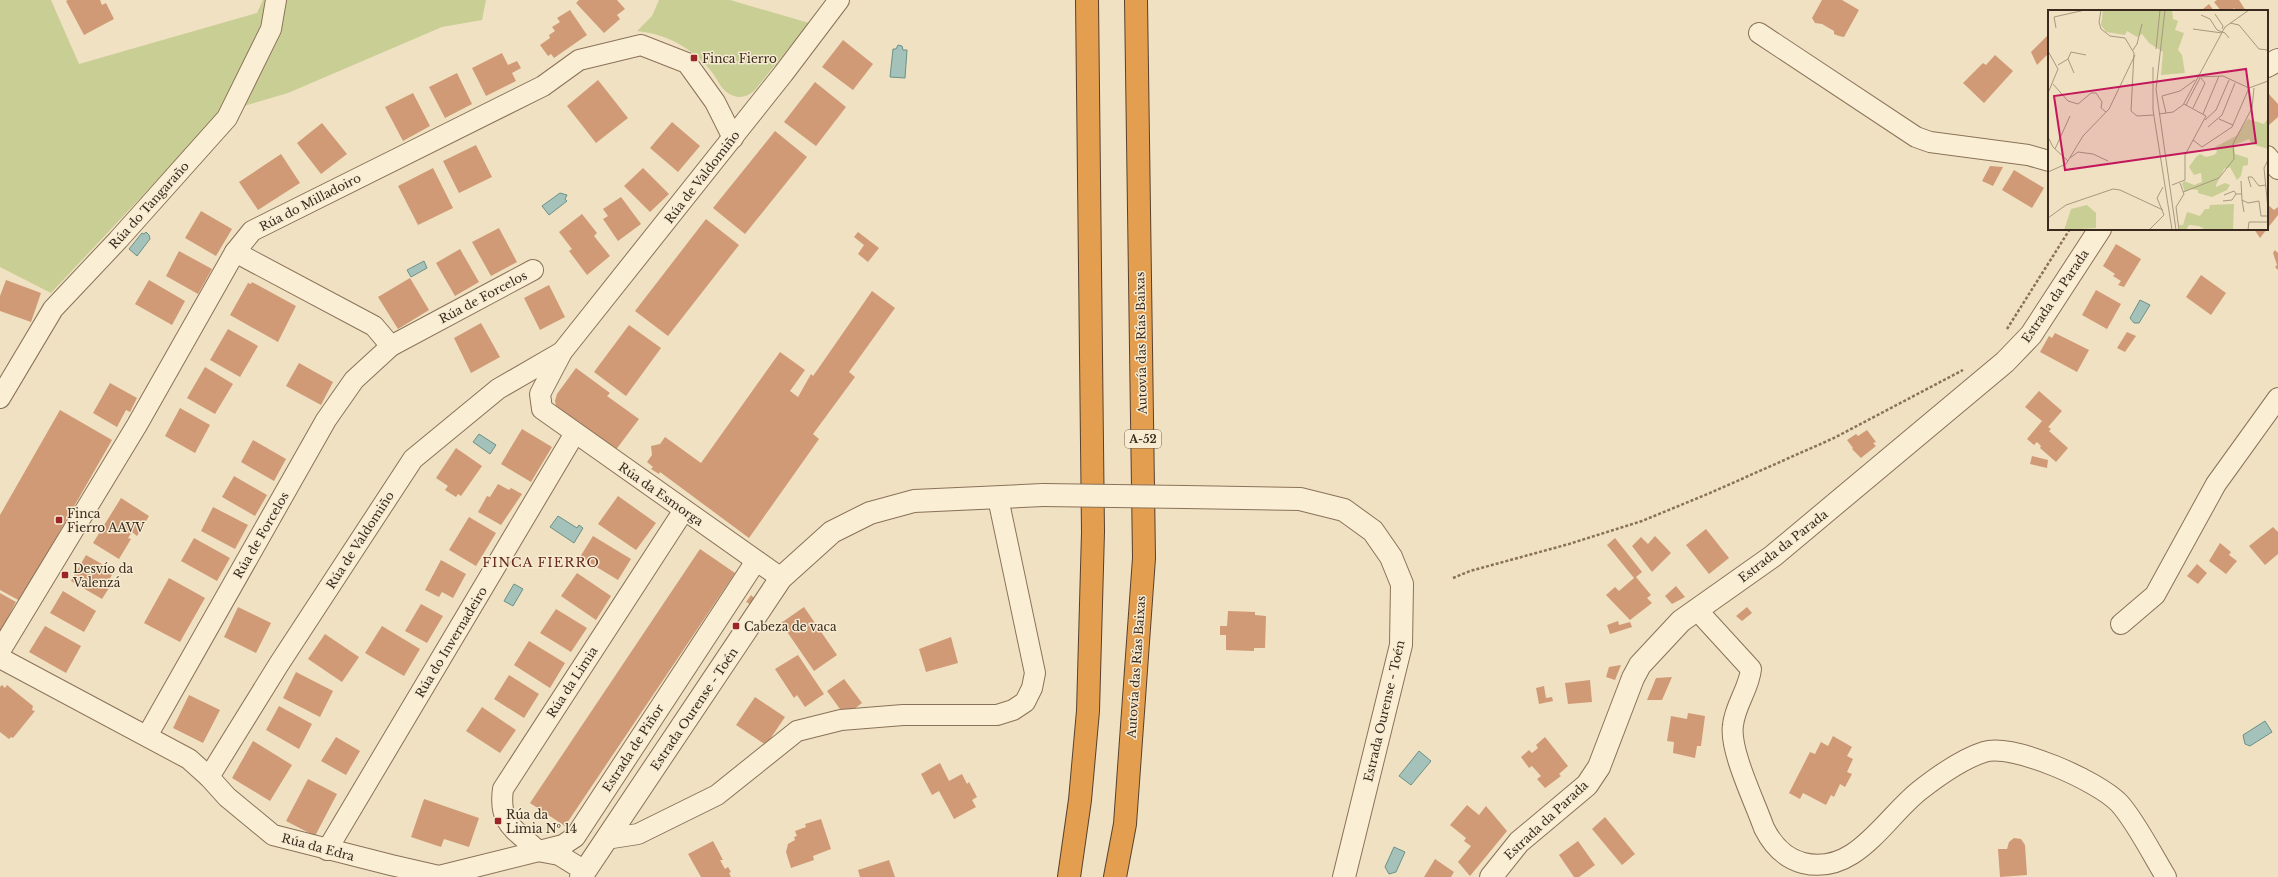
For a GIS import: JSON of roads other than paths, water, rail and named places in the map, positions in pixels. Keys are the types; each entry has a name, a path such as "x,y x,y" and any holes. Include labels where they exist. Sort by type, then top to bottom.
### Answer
{"highway":[{"path":"1069,877 1080,800 1088,711 1093,532 1087,0"},
{"name":"Autovía das Rías Baixas","path":"1115,877 1124,824 1144,558 1136,0"}],"street":[{"name":"Rúa do Tangaraño","path":"0,398 53,309 118,240 227,118 271,29 276,0"},
{"name":"Rúa de Valdomiño","path":"542,409 540,394 562,352 733,138 839,0"},
{"path":"1759,33 1900,129 1916,137 1930,142 2028,155 2048,161"},
{"name":"Rúa do Milladoiro","path":"0,650 137,425 235,252 252,231 543,86 579,60 640,44 687,63 715,102 733,138"},
{"path":"2268,65 2278,60"},
{"path":"2268,157 2278,169"},
{"name":"Estrada da Parada","path":"1491,877 1519,842 1587,785 1599,766 1623,701 1640,664 1681,621 1773,556 2005,362 2031,335 2099,230"},
{"path":"235,252 374,326 390,346"},
{"name":"Rúa de Forcelos","path":"147,736 326,420 354,380 390,346 532,270"},
{"name":"Rúa de Valdomiño","path":"209,777 278,664 413,459 498,389 562,352"},
{"path":"2121,624 2156,595 2216,484 2278,398"},
{"name":"Rúa da Esmorga","path":"542,409 781,578"},
{"name":"Rúa do Invernadeiro","path":"327,850 575,433"},
{"name":"Estrada Ourense - Toén","path":"583,874 781,578 832,532 870,513 914,501 1043,495 1185,496 1300,499 1344,510 1373,531 1391,558 1402,584 1402,645 1344,877"},
{"path":"606,840 638,834 717,796 797,731 841,720 903,715 997,715 1013,710 1025,702 1032,688 1035,673 998,498"},
{"name":"Rúa da Limia","path":"538,851 505,820 501,804 503,789 684,510"},
{"name":"Estrada de Piñor","path":"538,851 563,845 575,837 756,561"},
{"path":"1697,610 1751,669 1750,678 1735,714 1732,738 1764,828 1771,842 1782,853 1798,862 1814,866 1831,865 1848,858 1918,791 1968,759 1985,752 2003,750 2018,752 2089,782 2105,791 2119,804 2166,877"},
{"path":"714,625 739,641"},
{"name":"Rúa da Edra","path":"0,658 190,759 227,797 273,835 327,850 439,876 538,851 559,856 583,874"}],"water":[{"path":"898,45 902,46 903,50 907,50 905,78 890,77 893,49 896,49"},
{"path":"560,193 567,195 565,199 567,201 549,215 542,206"},
{"path":"146,232 150,239 137,256 129,249 142,233 144,234"},
{"path":"424,261 427,268 411,277 407,270"},
{"path":"2140,300 2150,305 2139,323 2134,323 2130,318"},
{"path":"479,434 496,445 490,454 473,442"},
{"path":"558,516 577,528 579,525 583,528 574,543 550,527"},
{"path":"514,584 523,589 513,606 504,601"},
{"path":"2265,721 2272,732 2250,746 2245,744 2243,735"},
{"path":"1419,751 1431,761 1411,785 1399,776"},
{"path":"1394,847 1405,852 1396,872 1389,874 1385,867"}],"place":[{"name":"Finca Fierro","path":"694,58"},
{"name":"Finca Fierro AAVV","path":"59,520"},
{"name":"Desvío da Valenzá","path":"65,575"},
{"name":"Cabeza de vaca","path":"736,626"},
{"name":"Rúa da Limia Nº 14","path":"498,821"}],"district":[{"name":"FINCA FIERRO","path":"541,562"}]}
